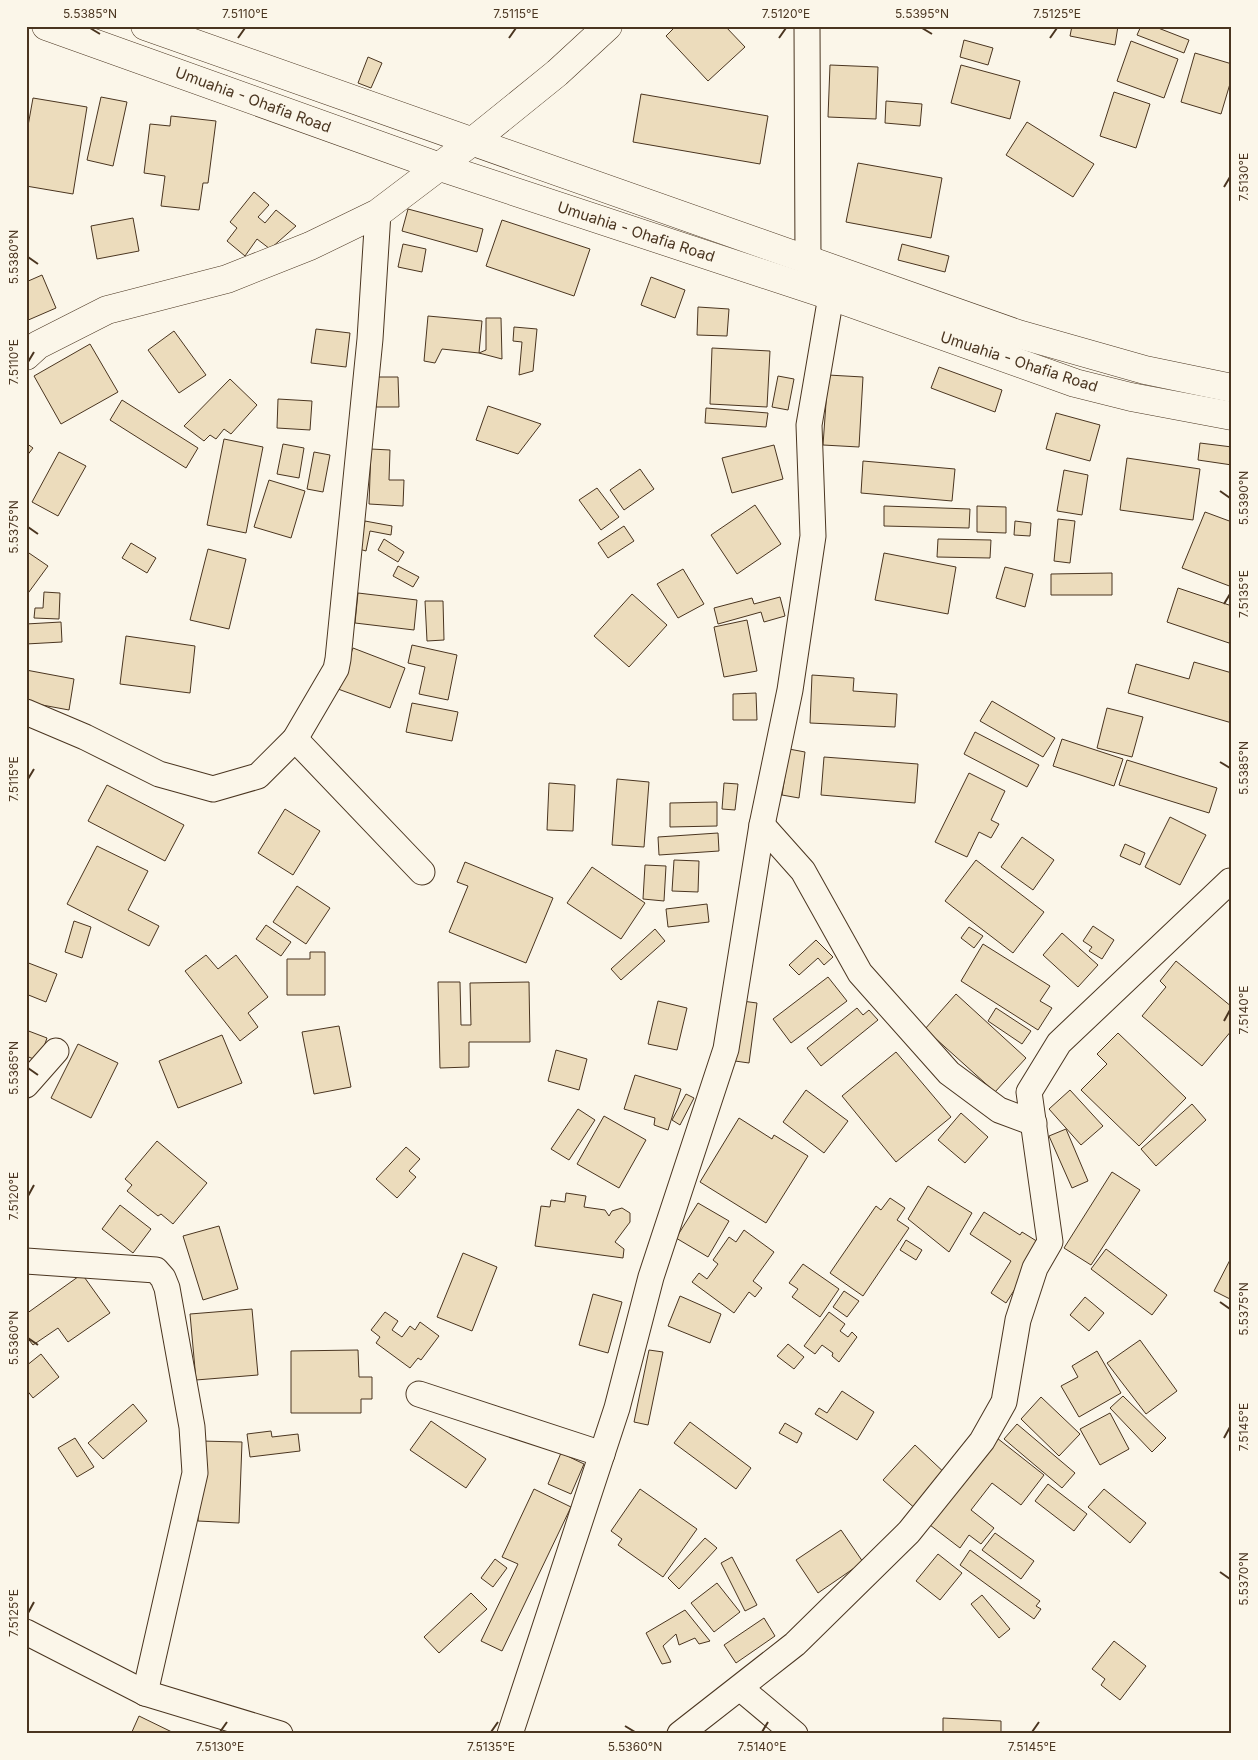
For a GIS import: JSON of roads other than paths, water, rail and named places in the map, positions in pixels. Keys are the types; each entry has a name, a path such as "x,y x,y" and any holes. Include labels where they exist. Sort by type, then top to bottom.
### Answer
{"main road":[{"name":"Umuahia - Ohafia Road","path":"46,26 437,166 831,296 1075,383 1131,397 1232,416"},
{"name":"Umuahia - Ohafia Road","path":"145,26 808,258 1018,334 1145,370 1232,388"},
{"path":"26,356 38,345 107,310 227,279 310,246 378,213 437,166 473,141 557,73 608,26"}],"street":[{"path":"807,26 808,258"},
{"path":"26,712 85,737 159,774 212,789 258,776 295,738 336,669 338,659 370,340 378,213"},
{"path":"510,1734 617,1408 650,1277 726,1049 762,825 790,690 814,536 809,425 831,296"},
{"path":"295,738 422,872"},
{"path":"762,825 803,871 860,973 949,1073 999,1110 1034,1123"},
{"path":"680,1734 795,1644 909,1532 982,1441 1004,1402 1018,1320 1035,1268 1050,1242 1029,1092 1059,1043 1231,875"},
{"path":"26,1085 56,1051"},
{"path":"26,1261 156,1270 163,1278 167,1288 192,1428 195,1473 145,1693"},
{"path":"419,1394 602,1454"},
{"path":"26,1632 145,1693 280,1734"},
{"path":"740,1688 795,1734"}]}
